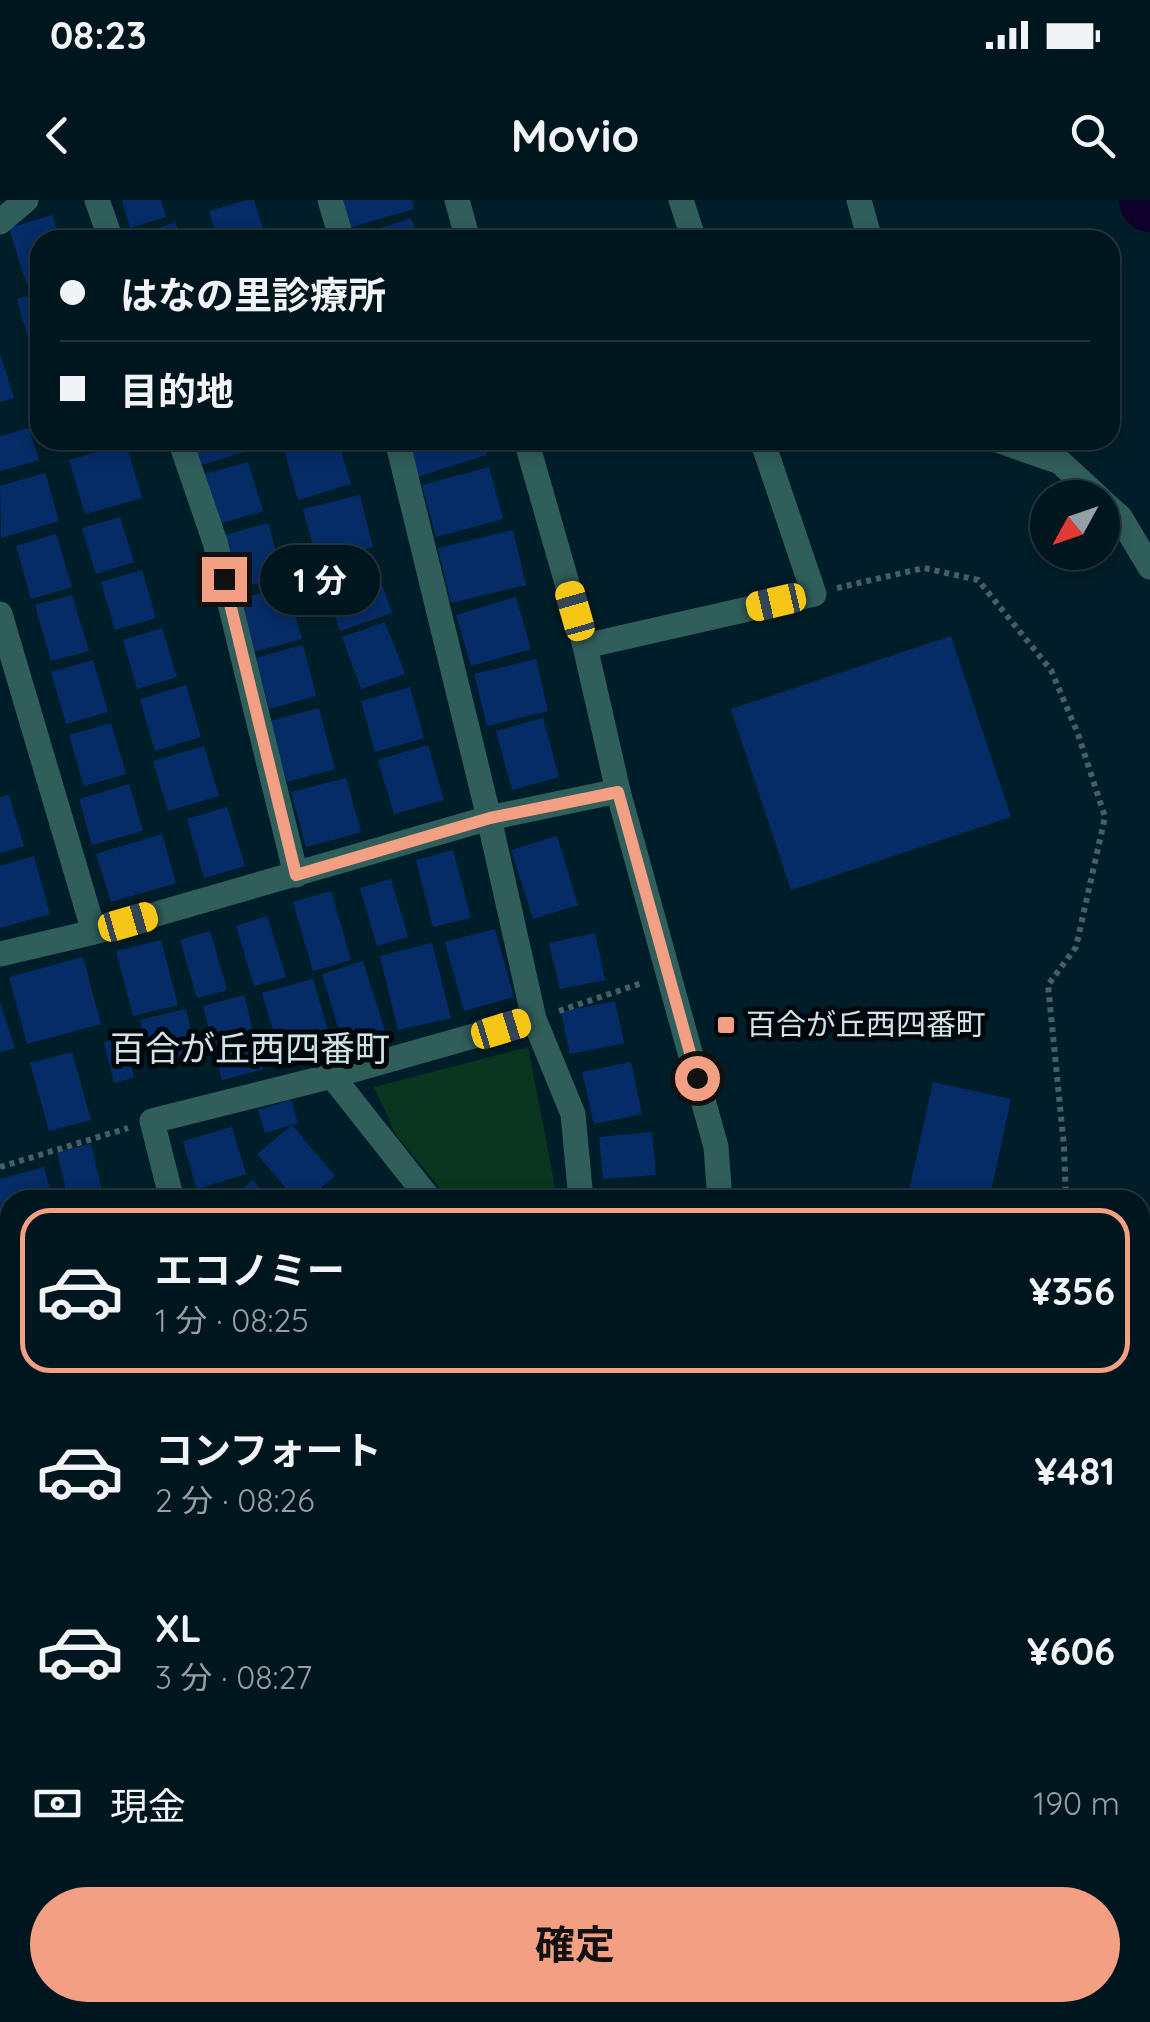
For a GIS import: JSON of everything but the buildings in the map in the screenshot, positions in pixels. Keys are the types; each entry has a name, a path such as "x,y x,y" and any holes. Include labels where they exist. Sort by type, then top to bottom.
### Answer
{"street":[{"path":"0,222 26,200"},
{"path":"97,200 108,230"},
{"path":"330,200 339,230"},
{"path":"457,200 465,230"},
{"path":"681,200 691,230"},
{"path":"858,200 867,230"},
{"path":"183,450 215,542 296,875"},
{"path":"399,450 490,818 534,1019 573,1114 580,1190"},
{"path":"529,450 585,646 618,792 716,1147 719,1190"},
{"path":"585,646 814,594 765,450"},
{"path":"1026,450 1060,462 1080,480"},
{"path":"1120,517 1150,568"},
{"path":"0,614 94,932"},
{"path":"0,954 94,932 490,818 618,792"},
{"path":"169,1190 152,1121 534,1019"},
{"path":"332,1076 422,1190"}],"path":[{"path":"814,594 924,568 978,580 1051,670 1078,734 1104,817 1076,947 1048,985 1066,1190"},
{"path":"534,1019 668,974"},
{"path":"0,1167 152,1121"}],"green space":[{"path":"528,1047 555,1190 442,1190 396,1135 374,1087"}],"place":[{"name":"百合が丘西四番町","path":"726,1025"}],"district":[{"name":"百合が丘西四番町","path":"250,1049"}],"route":[{"path":"224,579 296,875 490,818 618,792 697,1078"}]}
